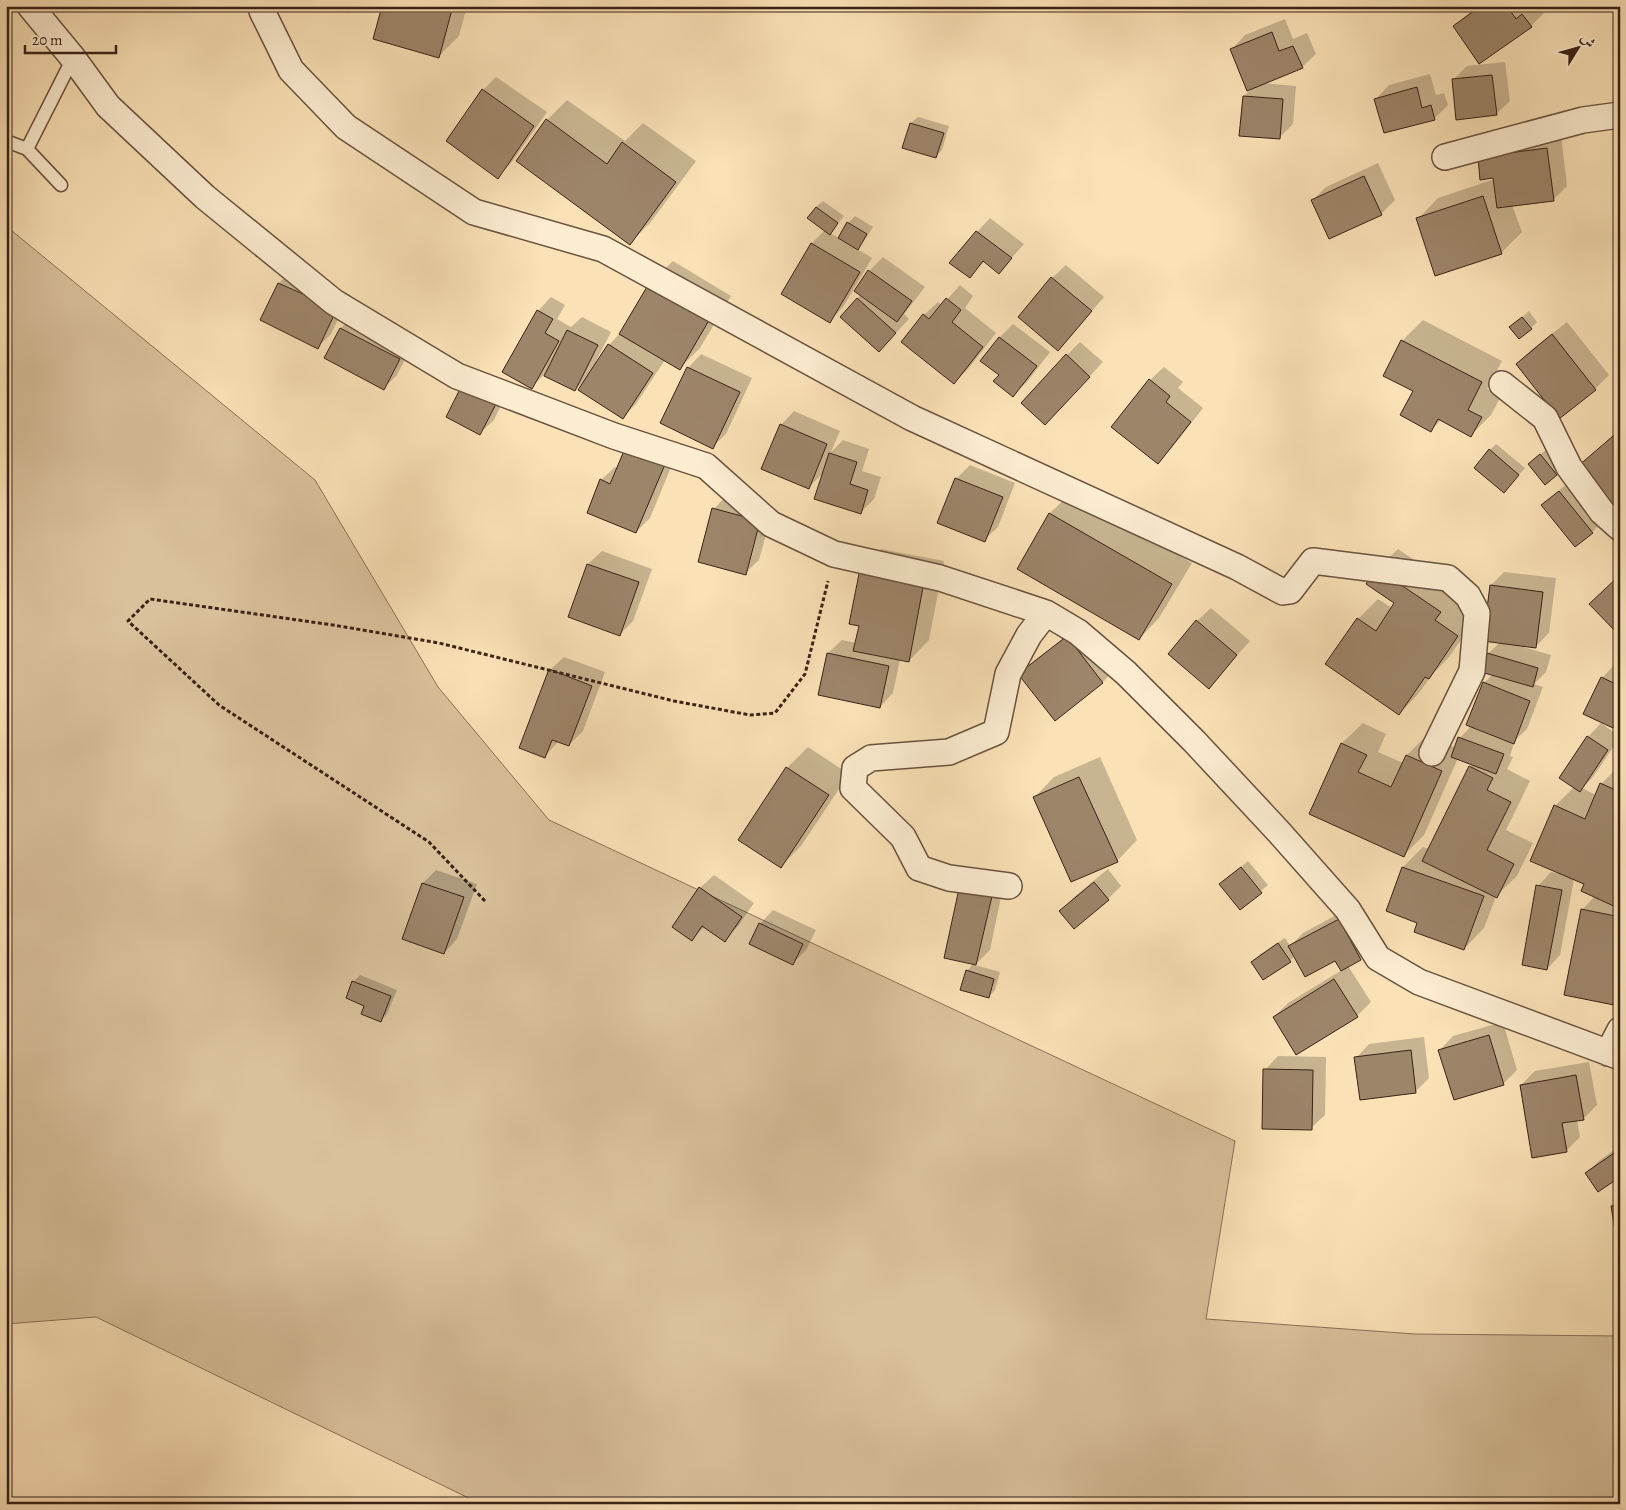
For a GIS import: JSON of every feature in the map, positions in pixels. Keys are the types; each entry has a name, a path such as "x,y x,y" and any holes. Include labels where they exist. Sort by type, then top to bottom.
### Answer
{"street":[{"path":"30,6 73,58 108,106 191,184 334,302 457,376 614,436 706,466 771,524 834,554 940,578 1046,613 1078,632 1112,661 1194,742 1278,831 1348,910 1378,958 1419,982 1614,1055 1620,1030"},
{"path":"262,6 262,11 291,70 346,127 474,212 603,249 912,418 1237,567 1283,592 1290,591 1313,560 1448,578 1468,596 1477,613 1472,671 1432,753"},
{"path":"1445,157 1583,120 1620,116"},
{"path":"1502,384 1545,418 1569,467 1602,512 1620,528"},
{"path":"1009,886 949,878 919,868 903,837 853,788 855,768 872,758 949,752 996,732 1008,674 1029,635 1046,613"}],"lane":[{"path":"27,149 73,58"},
{"path":"6,141 27,149 61,185"}],"path":[{"path":"485,901 429,842 219,705 128,621 150,599 333,625 439,643 674,701 750,716 775,713 805,674 834,554"}],"shaded area":[{"path":"6,226 315,480 438,687 549,820 1235,1141 1206,1319 1415,1334 1620,1336 1620,1504 481,1504 96,1317 6,1324"}],"building":[{"path":"329,6 350,6 349,12"},
{"path":"382,6 453,6 439,58 373,39"},
{"path":"1481,6 1507,6 1516,19 1522,14 1532,27 1479,64 1453,26"},
{"path":"1272,32 1279,51 1293,46 1303,68 1247,91 1230,49"},
{"path":"1492,75 1497,115 1456,120 1452,79"},
{"path":"1417,87 1422,108 1431,105 1435,120 1384,133 1374,99"},
{"path":"482,89 534,126 498,179 446,141"},
{"path":"1243,96 1283,99 1280,139 1239,136"},
{"path":"546,119 607,164 622,142 676,182 630,245 516,161"},
{"path":"910,123 944,133 936,158 902,148"},
{"path":"1547,148 1554,201 1497,208 1493,178 1480,180 1478,157"},
{"path":"1364,176 1382,215 1329,239 1311,200"},
{"path":"1483,196 1502,254 1435,276 1416,218"},
{"path":"816,207 838,223 830,235 807,218"},
{"path":"847,222 867,234 858,250 838,238"},
{"path":"976,231 1012,258 999,274 983,261 970,278 949,263"},
{"path":"811,243 860,272 830,323 781,294"},
{"path":"868,270 912,301 897,322 854,291"},
{"path":"1051,277 1092,311 1058,351 1018,317"},
{"path":"651,280 711,317 680,370 619,334"},
{"path":"278,283 337,309 318,349 260,320"},
{"path":"857,298 896,333 879,352 840,317"},
{"path":"946,298 961,310 952,322 983,347 954,384 901,342 923,314 929,319"},
{"path":"537,310 553,319 545,333 559,341 532,389 502,372"},
{"path":"1522,317 1532,329 1519,339 1509,327"},
{"path":"340,328 400,359 384,390 324,358"},
{"path":"567,330 598,345 575,391 544,376"},
{"path":"1552,334 1596,390 1559,419 1516,364"},
{"path":"999,337 1037,366 1013,397 993,381 999,375 980,361"},
{"path":"1401,340 1482,382 1468,410 1482,417 1471,437 1438,419 1431,432 1400,415 1413,391 1383,376"},
{"path":"608,344 653,373 623,419 578,390"},
{"path":"1066,354 1090,377 1045,425 1021,403"},
{"path":"687,367 740,392 713,449 660,423"},
{"path":"1149,379 1170,396 1166,402 1191,422 1158,464 1111,427"},
{"path":"461,387 496,404 480,435 446,417"},
{"path":"780,424 827,444 809,489 761,469"},
{"path":"1620,430 1620,513 1577,467"},
{"path":"626,446 666,462 636,533 587,513 600,479 610,484"},
{"path":"1489,449 1519,475 1504,493 1474,468"},
{"path":"829,453 857,462 850,484 868,490 861,514 814,499"},
{"path":"1540,454 1557,475 1545,485 1528,464"},
{"path":"955,478 1003,497 985,542 937,523"},
{"path":"1559,491 1593,533 1575,547 1541,505"},
{"path":"712,508 760,521 746,575 698,562"},
{"path":"1049,513 1172,584 1139,640 1017,569"},
{"path":"587,564 639,582 620,636 568,617"},
{"path":"1376,568 1441,612 1435,620 1458,636 1429,679 1425,677 1399,715 1325,664 1357,618 1376,631 1394,603 1366,584"},
{"path":"860,569 924,582 909,662 853,651 859,626 849,624"},
{"path":"1620,575 1620,636 1589,604"},
{"path":"1490,585 1543,592 1536,648 1483,641"},
{"path":"1196,620 1237,655 1209,689 1168,654"},
{"path":"1067,636 1103,683 1055,721 1018,674"},
{"path":"827,653 889,666 880,708 818,695"},
{"path":"1487,653 1538,668 1533,687 1481,672"},
{"path":"549,669 592,686 569,746 552,740 545,758 519,748"},
{"path":"1601,677 1620,686 1620,713 1613,728 1583,714"},
{"path":"1483,682 1530,701 1514,744 1466,725"},
{"path":"1587,736 1608,750 1580,792 1559,778"},
{"path":"1458,737 1504,754 1496,774 1451,757"},
{"path":"1341,743 1367,755 1358,772 1391,787 1406,755 1442,771 1404,857 1309,814"},
{"path":"1469,766 1493,778 1487,790 1511,802 1487,850 1514,864 1497,898 1422,861"},
{"path":"786,767 829,795 781,868 738,840"},
{"path":"1079,777 1118,862 1071,882 1033,797"},
{"path":"1600,783 1620,792 1620,905 1618,908 1581,891 1584,884 1530,861 1554,805 1585,819"},
{"path":"1241,867 1262,893 1240,910 1219,884"},
{"path":"1402,867 1484,896 1464,950 1414,932 1417,923 1386,911"},
{"path":"1094,882 1109,900 1074,929 1059,911"},
{"path":"422,883 464,897 444,954 402,939"},
{"path":"960,884 993,892 976,965 944,958"},
{"path":"1536,885 1562,890 1547,970 1522,965"},
{"path":"699,887 742,917 725,942 702,926 692,941 672,927"},
{"path":"1581,909 1620,917 1620,932 1614,964 1620,966 1620,976 1614,1005 1564,995"},
{"path":"1339,919 1361,960 1341,971 1335,961 1305,977 1288,946"},
{"path":"759,923 803,944 793,965 749,944"},
{"path":"1278,943 1291,962 1263,980 1251,962"},
{"path":"966,970 994,979 989,998 960,990"},
{"path":"1334,979 1358,1017 1296,1055 1273,1017"},
{"path":"352,981 391,996 381,1022 361,1014 364,1006 346,998"},
{"path":"1489,1035 1504,1085 1454,1100 1438,1050"},
{"path":"1411,1050 1416,1093 1360,1100 1354,1057"},
{"path":"1263,1069 1313,1070 1312,1130 1262,1129"},
{"path":"1576,1075 1584,1120 1562,1123 1567,1152 1532,1158 1520,1085"},
{"path":"1620,1149 1620,1177 1598,1192 1585,1173"},
{"path":"1620,1205 1620,1236 1616,1237 1611,1206"}]}
